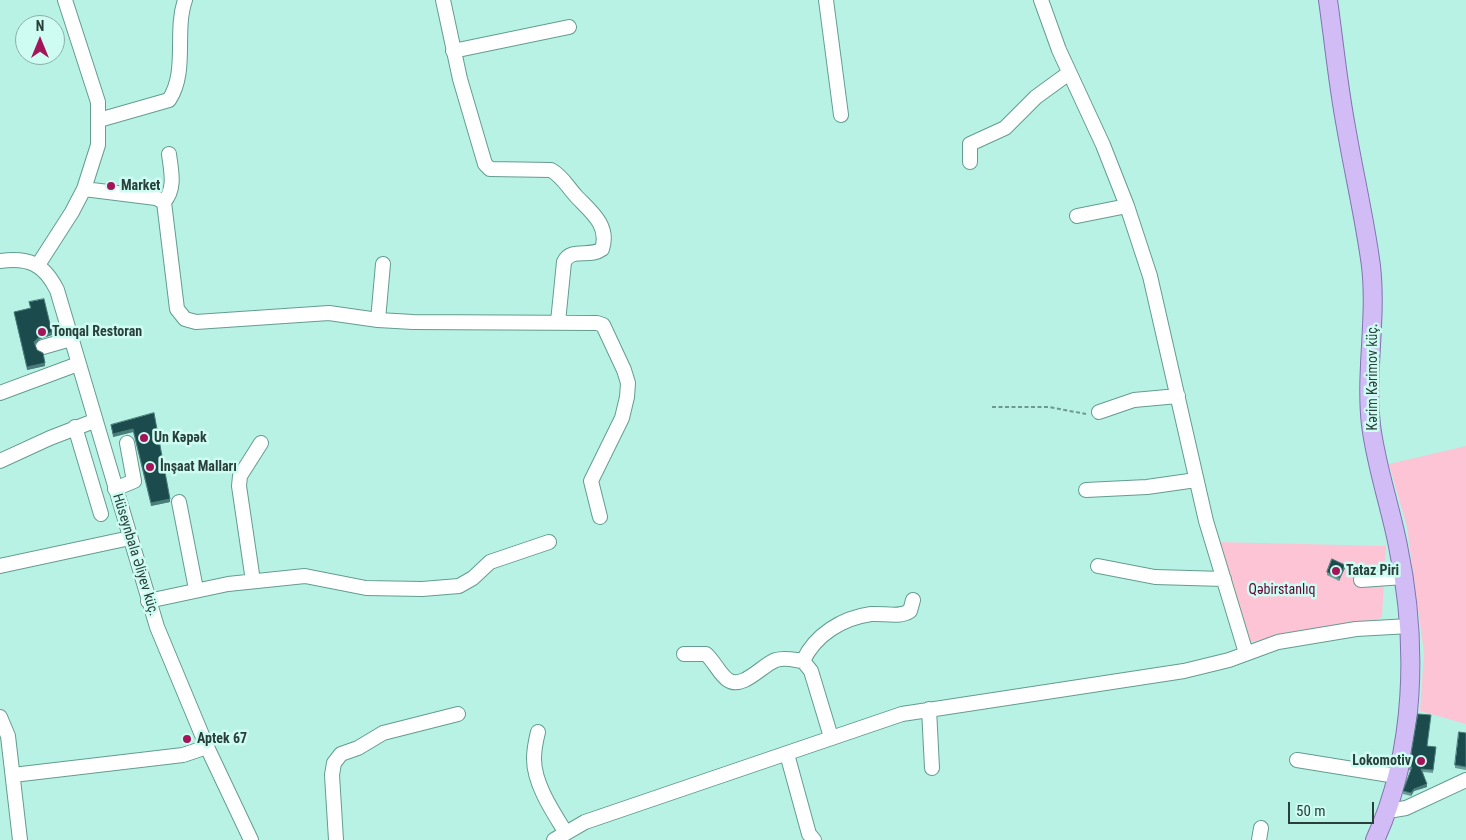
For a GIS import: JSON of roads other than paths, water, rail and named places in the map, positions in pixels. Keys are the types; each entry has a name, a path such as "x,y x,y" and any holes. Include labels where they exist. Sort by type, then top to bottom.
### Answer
{"main road":[{"name":"Kərim Kərimov küç.","path":"1328,0 1343,108 1371,268 1373,314 1370,392 1374,447 1404,577 1410,626 1410,689 1396,776 1388,811 1375,840"}],"street":[{"path":"0,261 14,260 38,265 72,212 84,189 98,146 98,102 65,0"},
{"path":"99,120 169,100 178,82 180,30 185,0"},
{"path":"443,0 453,50 475,137 485,164 490,169 551,170 559,174 599,219 604,235 602,249 596,254 572,254 566,256 558,322"},
{"path":"826,0 841,115"},
{"path":"1040,0 1069,73 1103,144 1127,206 1150,276 1196,480 1246,653"},
{"path":"453,50 569,27"},
{"path":"970,162 970,144 1005,128 1036,97 1069,73"},
{"path":"164,202 171,191 172,185 169,154"},
{"path":"84,189 156,198 164,202 177,309 184,319 196,322 328,313 378,320 597,323 603,326 624,370 628,383 622,418 591,482 600,516"},
{"path":"1077,216 1127,206"},
{"path":"378,320 383,264"},
{"name":"Hüseynbala Əliyev küç.","path":"38,265 51,279 57,290 148,601 167,653 207,747 251,840"},
{"path":"43,346 71,339"},
{"path":"0,393 78,364"},
{"path":"1099,412 1134,400 1178,396"},
{"path":"0,462 75,427 94,421"},
{"path":"75,427 101,514"},
{"path":"115,488 134,482 127,443"},
{"path":"253,581 239,486 240,476 261,443"},
{"path":"1086,490 1147,487 1196,480"},
{"path":"179,502 196,590"},
{"path":"0,566 130,538"},
{"path":"148,601 196,590 253,581 305,576 366,588 422,589 459,586 473,578 490,562 549,542"},
{"path":"1098,566 1155,577 1224,578"},
{"path":"1361,580 1404,577"},
{"path":"803,662 809,649 830,629 871,614 904,614 910,611 913,600"},
{"path":"538,732 534,758 536,773 554,814 560,837 585,822 787,754 884,718 929,709 1184,671 1213,665 1278,642 1356,628 1410,626"},
{"path":"684,654 706,654 728,680 735,682 744,681 774,661 783,658 803,662 811,671 831,737"},
{"path":"929,709 932,768"},
{"path":"336,840 332,775 334,763 341,754 358,748 383,733 458,714"},
{"path":"0,716 8,736 20,840"},
{"path":"13,775 183,755 207,747"},
{"path":"787,754 809,834 814,840"},
{"path":"1297,760 1396,776"},
{"path":"1388,811 1406,808 1466,780"}],"place":[{"name":"Market","path":"111,186"},
{"name":"Tonqal Restoran","path":"42,332"},
{"name":"Un Kəpək","path":"144,438"},
{"name":"İnşaat Malları","path":"150,467"},
{"name":"Tataz Piri","path":"1336,571"},
{"name":"Aptek 67","path":"187,739"},
{"name":"Lokomotiv","path":"1421,761"}],"park label":[{"name":"Qəbirstanlıq","path":"1282,590"}]}
